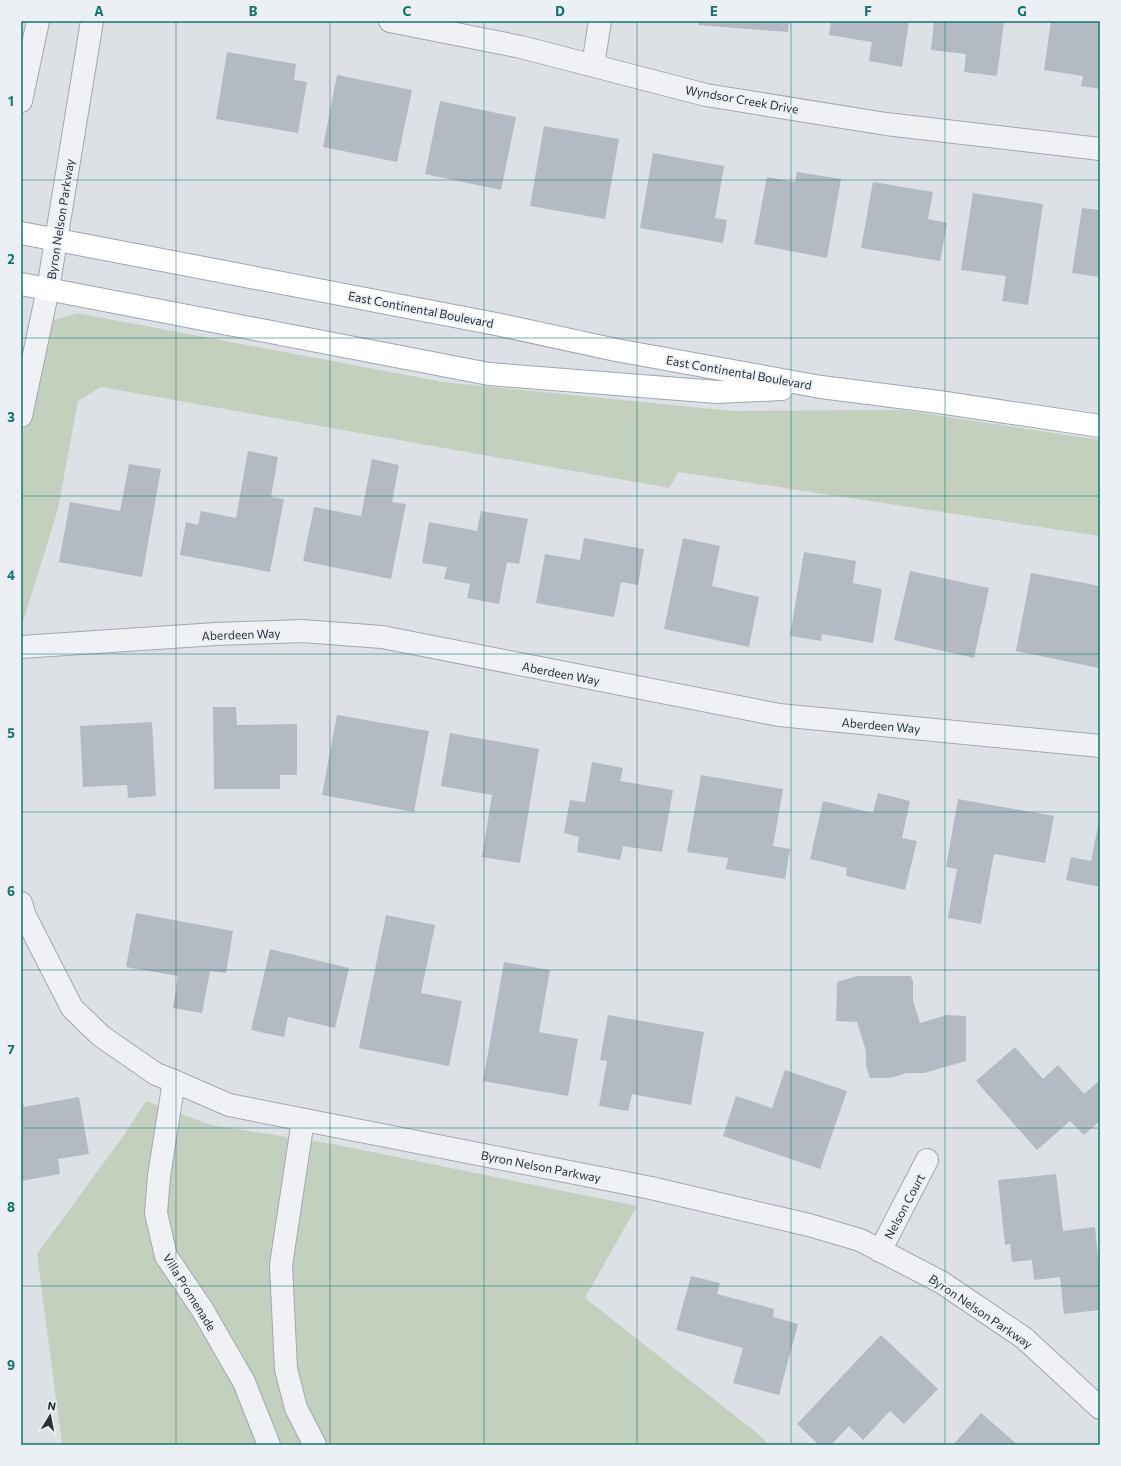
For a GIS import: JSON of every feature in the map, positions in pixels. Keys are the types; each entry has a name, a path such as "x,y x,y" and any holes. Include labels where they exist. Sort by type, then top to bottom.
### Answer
{"main road":[{"name":"East Continental Boulevard","path":"21,233 496,324 616,350 821,387 939,402 1100,426"},
{"name":"East Continental Boulevard","path":"21,284 489,374 717,392 821,387"}],"street":[{"path":"21,101 38,21"},
{"name":"Byron Nelson Parkway","path":"21,416 48,289 92,21"},
{"name":"Wyndsor Creek Drive","path":"390,21 521,47 714,96 886,124 1100,149"},
{"path":"593,65 600,21"},
{"name":"Aberdeen Way","path":"21,647 216,634 302,631 382,637 779,715 1100,746"},
{"name":"Byron Nelson Parkway","path":"21,902 25,916 72,1008 100,1036 156,1074 229,1105 658,1190 809,1225 860,1240 941,1282 1024,1338 1100,1408"},
{"name":"Villa Promenade","path":"174,1081 159,1176 156,1213 166,1256 202,1309 244,1382 269,1445"},
{"path":"303,1120 281,1265 286,1368 296,1408 315,1445"},
{"name":"Nelson Court","path":"880,1251 928,1160"}],"green space":[{"path":"77,313 443,382 732,411 902,410 1100,440 1100,536 679,472 669,488 101,387 78,401 58,509 23,622 21,623 21,444 40,340 48,322"},
{"path":"146,1101 211,1125 338,1145 637,1206 585,1298 757,1433 770,1445 62,1445 37,1254 124,1135"}],"building":[{"path":"699,21 789,21 788,32 698,25"},
{"path":"831,21 909,21 902,67 869,61 872,42 829,35"},
{"path":"934,21 1004,21 997,76 964,72 966,54 931,50"},
{"path":"1051,21 1100,21 1100,89 1081,86 1083,76 1044,70"},
{"path":"227,52 296,64 294,80 307,82 298,133 216,119"},
{"path":"337,75 412,90 397,162 323,147"},
{"path":"440,101 516,117 501,190 425,174"},
{"path":"544,126 619,139 605,219 530,206"},
{"path":"653,153 724,166 715,218 727,220 723,243 640,228"},
{"path":"797,172 841,179 827,258 754,244 767,177 795,182"},
{"path":"873,182 933,192 928,219 947,223 940,261 861,248"},
{"path":"973,193 1043,204 1028,305 1002,301 1006,276 961,270"},
{"path":"1082,208 1100,210 1100,277 1072,273"},
{"path":"248,451 278,457 271,497 284,499 270,572 180,555 186,522 198,525 201,511 236,518"},
{"path":"372,459 399,465 392,502 406,504 391,579 303,561 314,507 361,516"},
{"path":"129,464 161,469 142,577 59,562 70,502 120,511"},
{"path":"481,511 528,519 519,564 507,562 499,604 467,598 470,584 444,579 447,567 422,563 429,522 477,531"},
{"path":"584,538 644,549 638,585 621,582 614,617 536,603 545,554 580,560"},
{"path":"683,538 720,546 712,586 759,597 749,647 664,629"},
{"path":"804,552 856,561 853,583 882,589 873,643 822,634 821,641 790,636"},
{"path":"910,571 989,588 974,658 894,640"},
{"path":"1031,573 1100,586 1099,668 1016,651"},
{"path":"213,707 236,707 237,725 297,724 297,775 280,775 280,789 214,789"},
{"path":"337,715 429,731 414,812 322,795"},
{"path":"152,722 156,796 128,798 127,785 83,787 80,726"},
{"path":"450,733 539,749 520,863 482,857 492,795 441,786"},
{"path":"592,762 623,768 620,781 673,790 662,852 623,846 620,860 577,852 579,837 564,833 570,800 585,802"},
{"path":"701,775 783,789 773,846 790,849 785,879 726,869 728,858 687,852"},
{"path":"878,793 910,801 902,838 917,841 905,890 846,876 847,868 810,859 823,801 873,813"},
{"path":"958,799 1054,816 1045,863 994,854 981,924 948,918 957,869 946,867"},
{"path":"1099,821 1100,887 1066,880 1071,857 1091,861"},
{"path":"136,913 233,931 226,973 210,971 202,1013 173,1008 178,976 126,967"},
{"path":"386,915 435,925 421,993 462,1001 449,1066 359,1048"},
{"path":"270,949 349,968 335,1028 288,1017 284,1037 251,1030"},
{"path":"504,962 550,970 539,1032 578,1039 568,1096 483,1081"},
{"path":"857,976 911,976 913,982 913,1000 920,1023 947,1015 966,1016 966,1061 924,1073 906,1073 891,1078 870,1078 866,1066 866,1051 857,1022 836,1021 837,982"},
{"path":"608,1015 704,1032 691,1105 632,1094 628,1111 599,1106 607,1061 600,1060"},
{"path":"1015,1047 1043,1079 1058,1065 1084,1094 1100,1080 1100,1121 1084,1135 1070,1121 1037,1150 976,1081"},
{"path":"785,1070 847,1091 820,1169 723,1136 736,1096 772,1108"},
{"path":"21,1095 24,1107 79,1097 89,1154 58,1159 60,1174 21,1181"},
{"path":"1056,1174 1063,1231 1095,1227 1100,1278 1100,1310 1064,1314 1060,1277 1034,1280 1032,1260 1012,1262 1010,1244 1005,1245 998,1180"},
{"path":"691,1276 720,1283 717,1294 774,1309 773,1317 798,1324 779,1395 733,1383 743,1348 676,1330"},
{"path":"881,1335 938,1389 904,1424 890,1411 863,1440 849,1426 831,1445 819,1445 797,1424"},
{"path":"981,1413 1018,1445 953,1445"}]}
